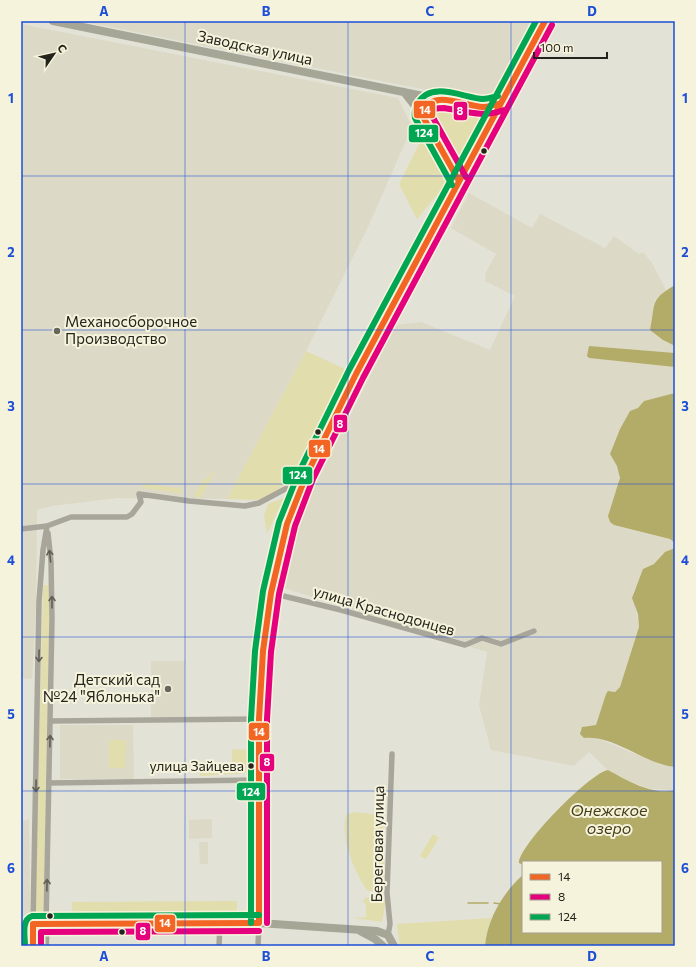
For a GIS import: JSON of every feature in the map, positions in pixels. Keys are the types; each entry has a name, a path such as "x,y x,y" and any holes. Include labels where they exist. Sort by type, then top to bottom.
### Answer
{"main road":[{"name":"Заводская улица","path":"53,21 482,107"},
{"path":"259,923 259,719 263,651 271,593 286,524 306,476 356,374 544,21"},
{"path":"404,92 422,115 448,163 460,181"},
{"path":"422,115 429,102 438,99"},
{"path":"482,107 491,108 501,103"},
{"path":"482,107 489,118 489,125"},
{"path":"448,163 457,167 468,164"},
{"path":"21,924 259,923 359,931 371,930 391,940"},
{"path":"33,946 34,924"},
{"path":"45,946 46,924"},
{"path":"359,931 382,945"},
{"path":"382,945 382,938 387,937 391,940"}],"street":[{"path":"21,529 47,526 71,517 127,517 132,514 141,502 139,494 189,501 245,506 259,503 306,476"},
{"path":"34,924 40,584 47,526"},
{"path":"46,924 50,783 52,586 47,526"},
{"path":"40,584 47,581 52,586"},
{"name":"улица Краснодонцев","path":"271,593 341,610 465,645 482,638 501,644 534,631"},
{"path":"38,696 43,694 51,696"},
{"path":"50,721 259,719"},
{"name":"Береговая улица","path":"391,940 387,893 392,754"},
{"path":"37,764 45,762 49,764"},
{"path":"50,783 260,780"},
{"path":"35,843 42,847 48,844"},
{"path":"258,946 259,923"},
{"path":"219,946 220,924"}],"shaded area":[{"path":"81,21 535,21 491,95 476,100"},
{"path":"21,24 398,98 412,127 369,225 306,351 227,499 118,498 52,506 37,510 36,604 32,679 21,678"},
{"path":"438,102 477,111 484,117 485,123 465,161 463,162 456,163 451,160 427,116 426,112 432,104"},
{"path":"417,125 449,180 417,219 399,184 419,144"},
{"path":"469,193 532,228 540,214 605,248 614,236 639,254 643,252 652,263 666,290 655,300 654,313 663,340 675,346 675,353 589,346 589,358 675,367 675,393 644,401 638,408 630,411 620,429 610,454 620,472 614,525 670,539 675,543 675,548 651,566 645,568 633,592 639,627 620,687 615,692 610,691 606,694 596,725 584,726 580,730 584,738 597,738 661,765 675,767 675,790 651,789 628,781 608,770 589,752 574,766 491,750 479,705 487,652 284,588 291,544 302,511 396,325 421,322 490,350 515,296 485,281 486,272 496,254 451,228"},
{"path":"306,351 349,371 296,472 278,490 260,500 227,499"},
{"path":"213,472 215,473 200,498 195,497 195,493 205,478 208,479"},
{"path":"143,483 182,489 181,493 143,488"},
{"path":"284,498 267,534 264,516 268,504"},
{"path":"49,585 50,588 43,916 38,918 35,915 43,586"},
{"name":"Детский сад №24 \"Яблонька\"","path":"151,661 185,661 185,717 151,717"},
{"path":"60,725 133,725 134,779 60,779"},
{"path":"109,740 126,740 125,768 109,768"},
{"path":"232,749 250,750 249,773 200,776 200,766 232,765"},
{"path":"353,812 383,815 385,891 369,891 366,889 349,854 345,834 345,824 346,815"},
{"path":"29,819 30,915 21,917 21,822"},
{"path":"212,819 212,838 189,839 189,820"},
{"path":"433,834 439,838 426,859 420,856"},
{"path":"199,842 208,842 208,864 200,864"},
{"path":"376,896 386,900 382,922 353,918 366,917 366,904 363,902 365,898"},
{"path":"237,901 237,915 72,915 72,902"},
{"path":"491,918 485,946 400,946 397,924"}],"water":[{"path":"675,285 675,346 663,340 650,330 657,299"},
{"path":"589,346 675,353 675,367 589,358 587,356"},
{"path":"675,393 675,543 670,539 614,525 610,522 608,516 620,478 617,466 610,454 620,429 630,411 638,408 644,401"},
{"name":"Онежское озеро","path":"675,548 675,767 652,761 607,741 596,738 584,738 580,734 582,727 596,725 608,691 615,692 620,687 639,627 638,614 632,598 643,569 654,564 665,552"},
{"name":"Онежское озеро","path":"608,770 631,782 649,789 658,791 675,790 675,946 485,946 489,926 497,907 509,890 522,876 522,933 662,933 662,861 522,861 522,864 519,863 522,854 530,841 542,826 586,783"}],"waterway":[{"path":"468,903 488,903"},
{"path":"494,903 501,904"}],"transit line":[{"name":"124","path":"251,923 251,719 255,651 263,591 279,522 299,472 349,370 536,21"},
{"name":"14","path":"259,923 259,719 263,651 271,593 287,524 306,476 356,374 545,21"},
{"name":"8","path":"267,923 267,719 271,652 279,594 295,526 313,479 363,378 552,25"},
{"name":"124","path":"452,185 415,118 415,109 418,103 424,96 439,91 483,99 498,96"},
{"name":"14","path":"459,181 422,115 426,107 432,102 440,100 448,100 483,107 501,103"},
{"name":"8","path":"466,177 431,114 432,112 436,109 442,108 481,114 504,110"},
{"name":"124","path":"25,946 25,925 26,921 32,916 259,915"},
{"name":"14","path":"33,946 33,924 259,923"},
{"name":"8","path":"41,946 41,932 259,931"}],"place":[{"name":"Механосборочное Производство","path":"57,331"},
{"name":"Детский сад №24 \"Яблонька\"","path":"168,689"},
{"name":"улица Зайцева","path":"251,766"}]}
